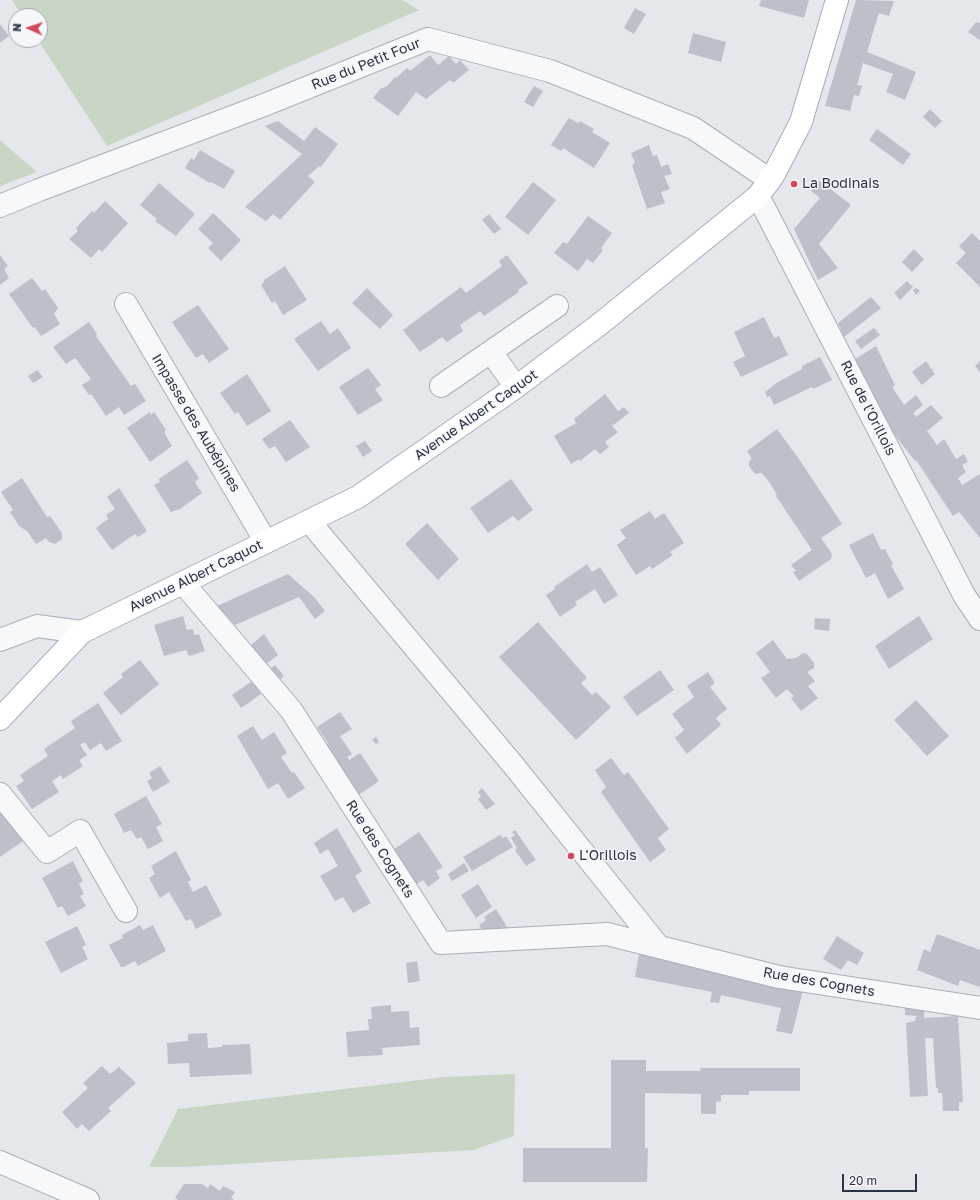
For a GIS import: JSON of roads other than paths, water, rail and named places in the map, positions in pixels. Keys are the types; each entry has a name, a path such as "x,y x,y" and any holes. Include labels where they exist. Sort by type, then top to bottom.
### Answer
{"main road":[{"name":"Avenue Albert Caquot","path":"0,719 82,632 358,497 516,387 600,324 764,188 801,122 837,0"}],"street":[{"name":"Rue du Petit Four","path":"0,206 46,187 264,105 428,39 550,71 693,128 764,188"},
{"name":"Rue de l'Orillois","path":"764,188 964,595 980,619"},
{"name":"Impasse des Aubépines","path":"126,304 266,542"},
{"path":"441,386 558,306"},
{"path":"491,352 516,387"},
{"path":"309,521 514,766 659,947"},
{"name":"Rue des Cognets","path":"183,583 291,710 441,943 607,934 779,977 980,1008"},
{"path":"0,640 37,626 82,632"},
{"path":"0,794 48,852 80,832 126,911"},
{"path":"0,1162 88,1200"}],"place":[{"name":"La Bodinais","path":"794,184"},
{"name":"L'Orillois","path":"571,856"}]}
